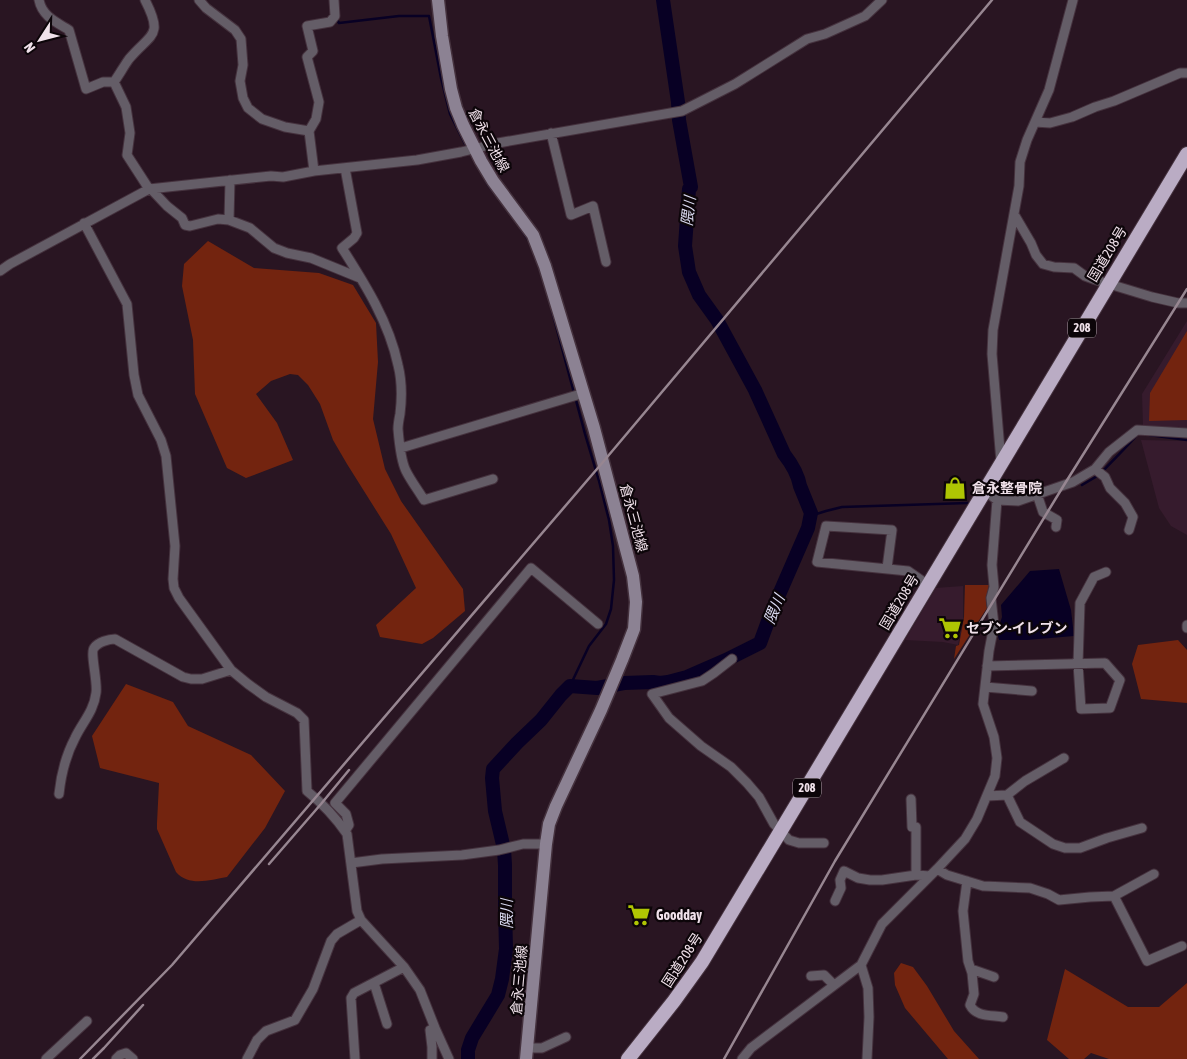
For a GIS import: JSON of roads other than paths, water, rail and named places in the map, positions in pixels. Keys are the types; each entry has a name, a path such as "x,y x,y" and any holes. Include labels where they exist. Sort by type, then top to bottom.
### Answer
{"highway":[{"name":"国道208号","path":"628,1059 702,962 1187,154"}],"main road":[{"name":"倉永三池線","path":"438,0 442,36 456,108 475,149 493,181 533,235 545,266 584,393 615,505 633,576 636,602 634,630 601,710 549,824 527,1054"}],"street":[{"path":"39,0 40,7 45,14 69,30 86,89 103,82 114,82"},
{"path":"199,0 206,8 235,30 241,39 244,65 240,81 243,98 248,108 262,119 285,127 309,131"},
{"path":"314,171 309,131 316,119 319,102 306,57 313,51 308,26 330,22 335,16 334,0"},
{"path":"0,271 84,223 150,189 271,176 283,177 314,171 417,160 551,133 682,111 735,84 807,39 825,34 865,16 882,0"},
{"path":"1001,462 992,354 994,330 1019,186 1020,162 1049,90 1073,0"},
{"path":"114,82 129,60 154,32 154,21 147,1"},
{"path":"1035,122 1050,123 1072,118 1180,73 1187,73"},
{"path":"114,82 126,107 130,133 127,154 150,189 182,218 186,225 190,226 218,219 230,220 250,228 274,248 311,258 360,278"},
{"path":"551,133 571,215 592,206 606,262"},
{"path":"345,168 357,233 342,248 389,332 402,389 398,428 405,469 424,500 493,479"},
{"path":"230,180 230,220"},
{"path":"1014,214 1036,255 1043,264 1054,267 1074,268 1085,276 1109,284 1152,297 1178,303 1187,303"},
{"path":"84,223 127,304 134,375 138,394 161,440 166,456 175,546 174,588 179,598 231,670 266,698 297,713 304,720 307,791 316,798 348,834 357,911 361,920 404,967 420,990 449,1059"},
{"path":"401,448 584,393"},
{"path":"978,501 1018,501 1073,482 1095,469 1109,452 1137,430 1187,433"},
{"path":"1095,469 1125,503 1133,517 1129,530"},
{"path":"1037,494 1043,512 1057,520 1056,527"},
{"path":"742,1059 751,1048 861,965 882,924 965,839 977,819 995,776 997,758 994,736 983,704 994,624 990,598 994,587 992,565 997,500"},
{"path":"887,568 892,530 826,526 817,562 908,570 928,585"},
{"path":"345,831 349,825 346,814 336,803 531,568 598,624"},
{"path":"987,666 1078,664 1105,663 1120,680 1110,708 1081,710 1078,664 1080,603 1094,577 1106,572"},
{"path":"59,794 65,763 74,739 91,712 97,692 97,680 92,653 94,648 110,639 115,639 172,672 191,679 231,670"},
{"path":"732,659 702,681 652,694 669,718 747,783 759,797 774,824 789,840 799,843 824,843"},
{"path":"985,687 1032,691"},
{"path":"987,796 1007,795 1025,781 1064,758"},
{"path":"1007,795 1020,822 1053,844 1065,848 1080,848 1142,828"},
{"path":"911,799 912,827 916,827 916,874"},
{"path":"351,863 499,850 523,844 546,844"},
{"path":"937,869 947,875 983,886 1030,888 1059,900 1090,896 1114,896 1154,874"},
{"path":"835,901 841,888 840,880 844,871 858,878 870,880 882,880 916,874 930,876"},
{"path":"967,881 963,911 968,962 972,973 974,994 970,1005 979,1014 1003,1017"},
{"path":"1114,896 1147,961 1182,946"},
{"path":"247,1059 257,1040 266,1030 295,1020 313,989 332,941 337,934 361,920"},
{"path":"861,965 868,988 869,1018 866,1059"},
{"path":"355,1059 351,998 354,994 404,967"},
{"path":"971,969 994,977"},
{"path":"811,976 824,975 834,985"},
{"path":"374,983 387,1024"},
{"path":"46,1059 87,1021"},
{"path":"432,1059 430,1030 435,1028"},
{"path":"527,1054 566,1037"},
{"path":"116,1059 120,1055 126,1054 133,1059"}],"waterway":[{"name":"隈川","path":"468,1059 468,1050 472,1038 498,995 506,949 504,849 495,811 493,769 541,720 570,686 597,688 624,683 668,682 687,677 760,643 808,528 811,513 796,473 784,454 755,390 717,320 699,295 689,272 685,246 689,189 691,187 679,120 663,0"},
{"path":"336,18 339,23 399,16 429,16 450,114 467,148"},
{"path":"485,179 496,195"},
{"path":"521,229 529,241"},
{"path":"552,311 599,481 609,520 613,546 614,580 611,609 606,624 589,646 570,686"},
{"path":"1103,471 1137,435"},
{"path":"1149,435 1187,440"},
{"path":"1082,485 1099,475"},
{"path":"810,516 842,507 968,503"}],"railway":[{"path":"80,1059 172,965 603,462 992,0"},
{"path":"724,1059 835,861 1064,485 1187,289"},
{"path":"269,864 349,770"},
{"path":"93,1059 143,1005"}],"place":[{"name":"倉永整骨院","path":"955,488"},
{"name":"セブン-イレブン","path":"950,628"},
{"name":"Goodday","path":"639,915"}]}
